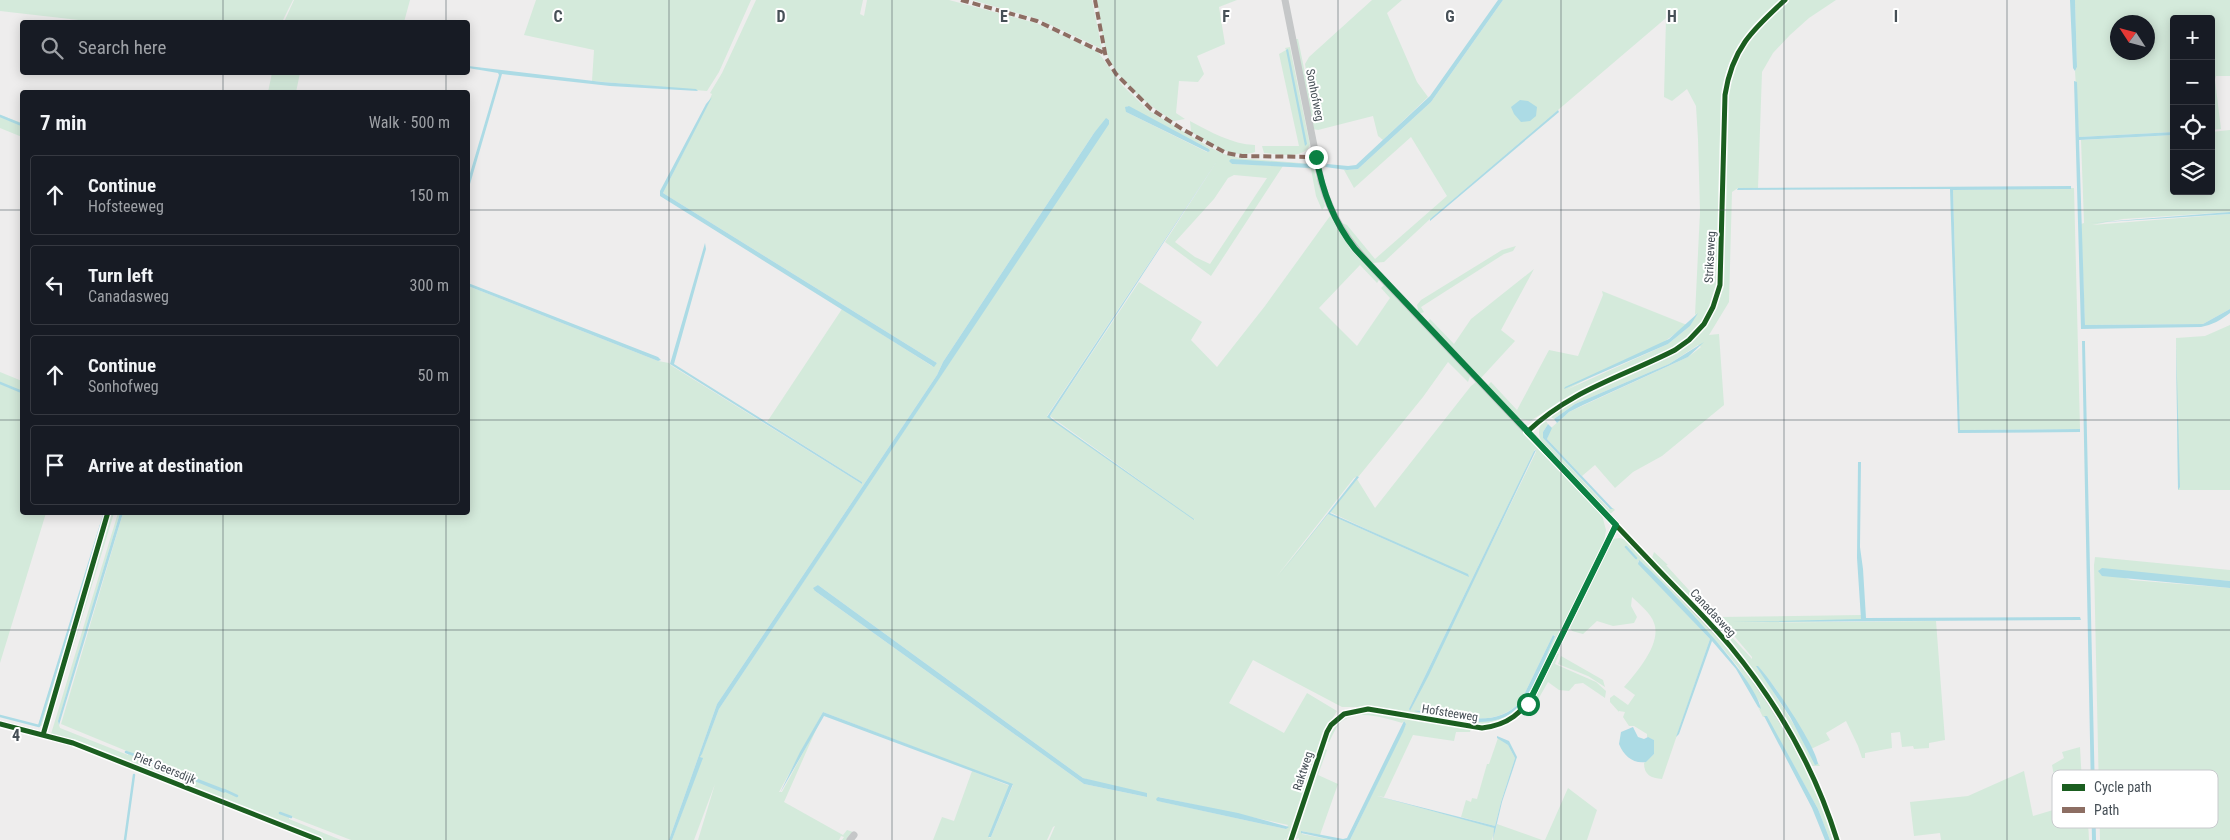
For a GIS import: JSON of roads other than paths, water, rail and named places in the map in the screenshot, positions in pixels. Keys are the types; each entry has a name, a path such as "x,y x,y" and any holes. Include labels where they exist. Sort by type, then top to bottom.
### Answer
{"street":[{"name":"Sonhofweg","path":"1285,0 1321,181 1336,222"},
{"name":"Strikseweg","path":"1527,432 1558,405 1675,350 1689,340 1709,316 1720,285 1725,95 1728,74 1734,57 1745,40 1785,0"},
{"name":"Canadasweg","path":"1336,222 1346,238 1367,262 1729,645 1773,704 1806,762 1837,840"},
{"name":"Hofsteeweg","path":"1344,714 1368,709 1482,728 1511,720 1528,704 1616,525"},
{"name":"Raktweg","path":"1292,840 1327,732 1331,725 1344,714"},
{"name":"Piet Geersdijk","path":"0,724 73,743 319,840"}],"water":[{"path":"1498,0 1503,0 1431,102 1358,169 1347,170 1325,167 1327,164 1356,165 1430,96"},
{"path":"2070,0 2075,0 2077,67 2075,71 2073,68"},
{"path":"1288,49 1307,144 1305,146 1286,50"},
{"path":"470,66 602,82 696,89 698,91 610,86 502,74 470,184 470,173 499,75 498,73 470,68"},
{"path":"2074,81 2077,82 2079,137 2170,132 2170,135 2079,140 2085,325 2203,324 2230,309 2230,313 2223,318 2213,324 2201,327 2081,329"},
{"path":"712,97 663,193 937,363 934,367 660,196 660,191 706,104"},
{"path":"1520,100 1528,101 1537,107 1536,116 1530,121 1521,122 1514,114 1511,107"},
{"path":"1129,106 1210,151 1208,152 1126,112 1125,107"},
{"path":"1558,110 1559,112 1430,221 1430,219"},
{"path":"1106,118 1109,120 1109,124 719,709 700,757 703,758 672,840 669,840 717,704 937,375 943,362 1094,133"},
{"path":"1231,159 1309,164 1310,168 1232,164 1229,161"},
{"path":"1217,161 1050,416 1194,520 1047,417"},
{"path":"2071,186 2071,189 1953,190 1960,430 2080,429 2080,432 1958,433 1950,189 1737,190 1738,188"},
{"path":"2230,212 2230,214 2090,223"},
{"path":"705,243 706,249 674,364 862,482 862,484 670,364"},
{"path":"470,284 658,357 661,360 658,361 470,287"},
{"path":"1698,313 1690,326 1668,344 1564,389 1669,339"},
{"path":"2082,341 2085,341 2094,770 2091,770"},
{"path":"2176,341 2180,487 2178,490"},
{"path":"1704,342 1688,357 1569,412 1557,423 1554,419 1575,404 1669,364"},
{"path":"1548,424 1552,428 1547,439 1613,509 1610,509 1543,438 1543,432"},
{"path":"1536,450 1429,675 1410,711 1409,709"},
{"path":"1858,462 1861,462 1860,547 1866,618 2080,617 2081,620 1732,622 1861,619 1857,558"},
{"path":"1357,476 1359,477 1330,513 1468,574 1469,577 1328,514 1278,577"},
{"path":"119,515 122,515 59,725 58,721"},
{"path":"1639,560 1688,609 1727,655 1756,695 1761,709 1736,669 1712,641 1679,734 1676,737 1710,639 1638,564"},
{"path":"2102,568 2230,581 2230,588 2102,576 2098,571"},
{"path":"818,585 1083,778 1147,793 1147,797 1084,784 815,591 813,588"},
{"path":"1553,635 1555,636 1529,693 1517,708 1507,716 1482,722 1468,722 1414,711 1468,718 1491,718 1502,715 1521,701"},
{"path":"1756,666 1765,674 1783,699 1810,743 1818,764 1815,765 1790,717"},
{"path":"823,712 1013,784 991,837 988,837 1009,785 824,716 780,793 800,752"},
{"path":"1764,716 1767,716 1818,809 1830,840 1825,840 1812,808"},
{"path":"1404,721 1406,724 1403,732 1350,840 1333,840 1301,833 1301,831 1343,839 1347,838"},
{"path":"1633,727 1638,737 1644,739 1648,737 1654,740 1654,754 1646,762 1637,762 1630,758 1619,744 1621,732"},
{"path":"1497,736 1509,741 1517,757 1502,802 1493,840 1494,828 1377,796 1495,826 1501,802 1515,758 1508,745 1497,738"},
{"path":"139,756 226,791 224,793 140,759"},
{"path":"1158,797 1238,813 1289,827 1286,829 1157,801"},
{"path":"2092,828 2096,828 2096,840 2092,840"}],"waterway":[{"path":"0,116 20,124"},
{"path":"0,383 20,391"},
{"path":"0,716 39,726 104,515"},
{"path":"1626,547 1636,558"},
{"path":"126,752 140,757"},
{"path":"125,840 134,775"},
{"path":"224,790 237,796"},
{"path":"280,813 291,817"}]}
